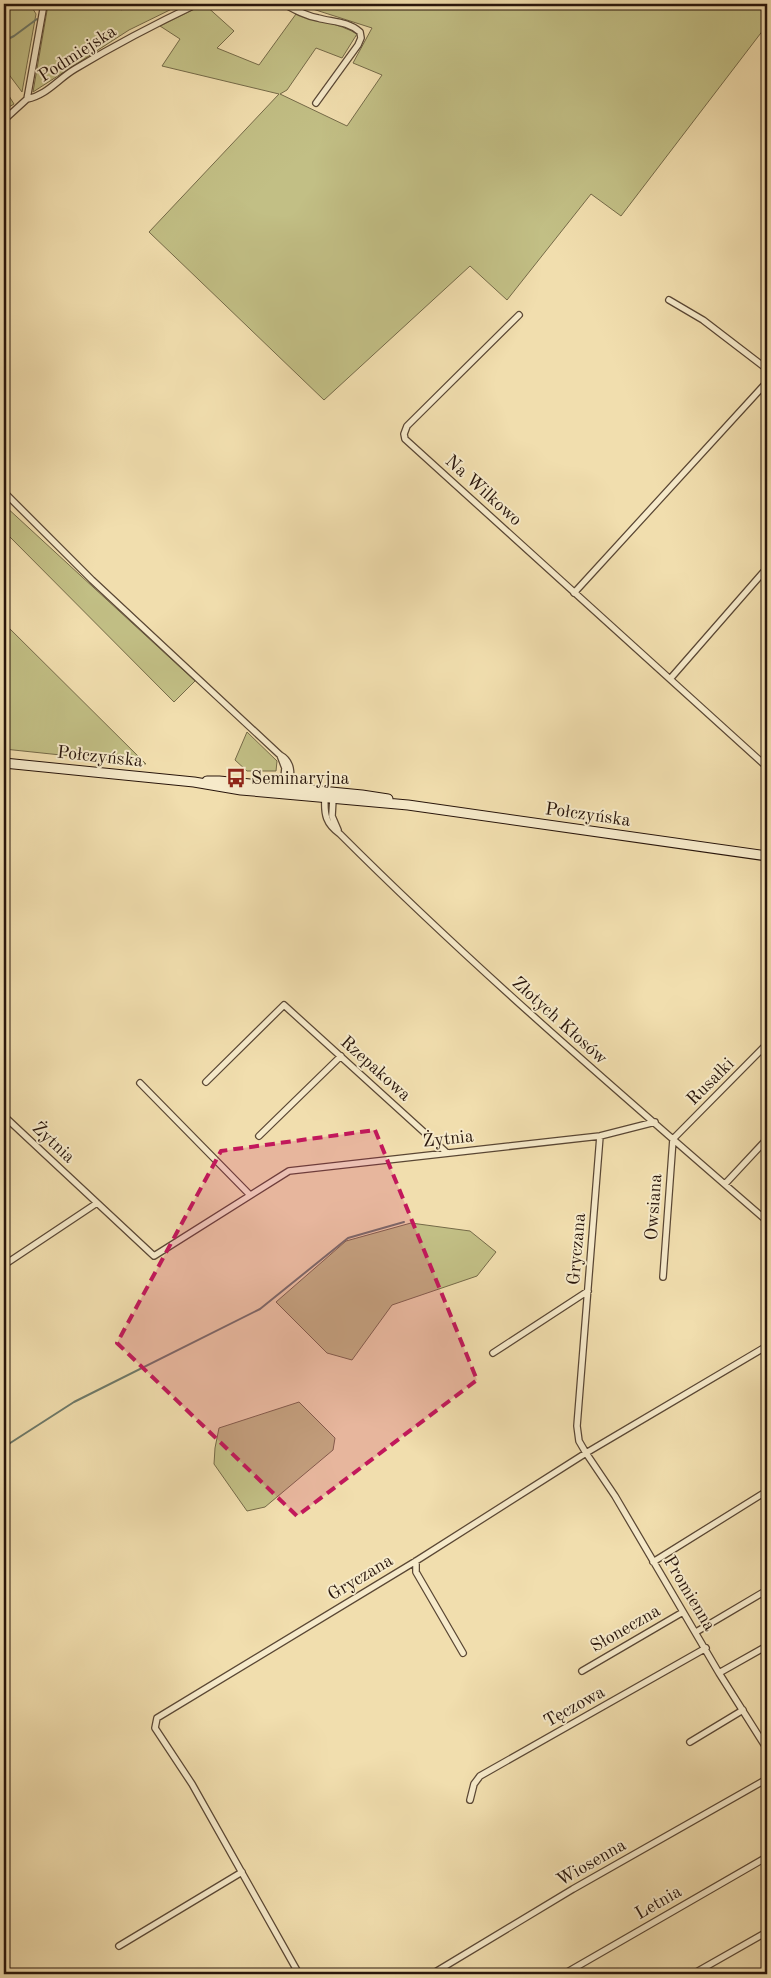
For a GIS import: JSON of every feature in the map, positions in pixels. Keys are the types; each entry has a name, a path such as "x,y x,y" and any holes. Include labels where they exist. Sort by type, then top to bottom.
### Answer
{"main road":[{"name":"Połczyńska","path":"4,763 194,782 219,788 286,790 404,804 767,856"}],"street":[{"path":"4,120 28,99 44,4"},
{"name":"Podmiejska","path":"28,99 38,97 68,73 124,40 197,4"},
{"path":"284,4 315,18 346,24 360,32 361,38 358,45 316,103"},
{"path":"669,300 703,320 767,368"},
{"name":"Na Wilkowo","path":"519,314 407,426 404,434 405,440 767,767"},
{"path":"574,593 767,382"},
{"path":"4,492 92,580 280,755 285,768 286,790"},
{"path":"670,679 767,568"},
{"name":"Złotych Kłosów","path":"330,796 325,815 332,828 554,1036 767,1221"},
{"name":"Rzepakowa","path":"206,1082 284,1005 448,1153"},
{"name":"Rusałki","path":"673,1139 767,1044"},
{"path":"259,1136 341,1056"},
{"path":"140,1084 250,1196"},
{"name":"Żytnia","path":"4,1116 154,1256 289,1171 600,1136 654,1122"},
{"name":"Gryczana","path":"586,1453 580,1441 577,1426 600,1136"},
{"name":"Owsiana","path":"663,1277 673,1139"},
{"path":"724,1184 767,1139"},
{"path":"4,1265 97,1203"},
{"path":"493,1353 588,1291"},
{"name":"Gryczana","path":"242,1872 192,1784 155,1728 157,1718 416,1561 586,1453 767,1346"},
{"name":"Promienna","path":"586,1453 615,1496 719,1673 767,1749"},
{"path":"653,1562 767,1491"},
{"path":"416,1561 416,1572 463,1653"},
{"path":"696,1632 767,1590"},
{"name":"Słoneczna","path":"582,1671 683,1612"},
{"path":"719,1673 767,1646"},
{"name":"Tęczowa","path":"470,1800 474,1784 484,1773 706,1648"},
{"path":"690,1742 743,1710"},
{"name":"Wiosenna","path":"432,1974 573,1889 767,1779"},
{"name":"Letnia","path":"564,1974 767,1857"},
{"path":"119,1946 242,1872 299,1974"},
{"path":"693,1974 767,1932"}],"highlighted area":[{"path":"375,1130 477,1380 297,1516 117,1343 221,1151"}],"shaded area":[{"path":"4,4 30,4 36,14 22,92 4,68"},
{"path":"116,4 121,10 132,4 182,4 129,30 33,92 48,5"},
{"path":"204,4 234,31 217,48 259,65 296,14 335,25 357,34 342,58 316,48 287,90 280,94 347,126 382,75 353,63 372,28 297,4 767,4 767,25 621,216 591,194 507,300 470,266 324,400 149,232 279,94 162,66 180,39 160,26"},
{"path":"4,88 14,104 4,110"},
{"path":"4,505 195,681 174,702 4,531"},
{"path":"4,623 146,764 4,749"},
{"path":"247,732 277,761 276,771 247,771 235,760"},
{"path":"411,1223 470,1231 496,1252 477,1276 392,1305 352,1360 327,1353 276,1302 346,1241"},
{"path":"299,1402 335,1438 333,1450 265,1507 247,1511 214,1464 219,1428"}],"waterway":[{"path":"4,41 37,19"},
{"path":"4,1447 74,1402 260,1309 348,1238 404,1222"}],"place":[{"name":"Seminaryjna","path":"236,778"}]}
